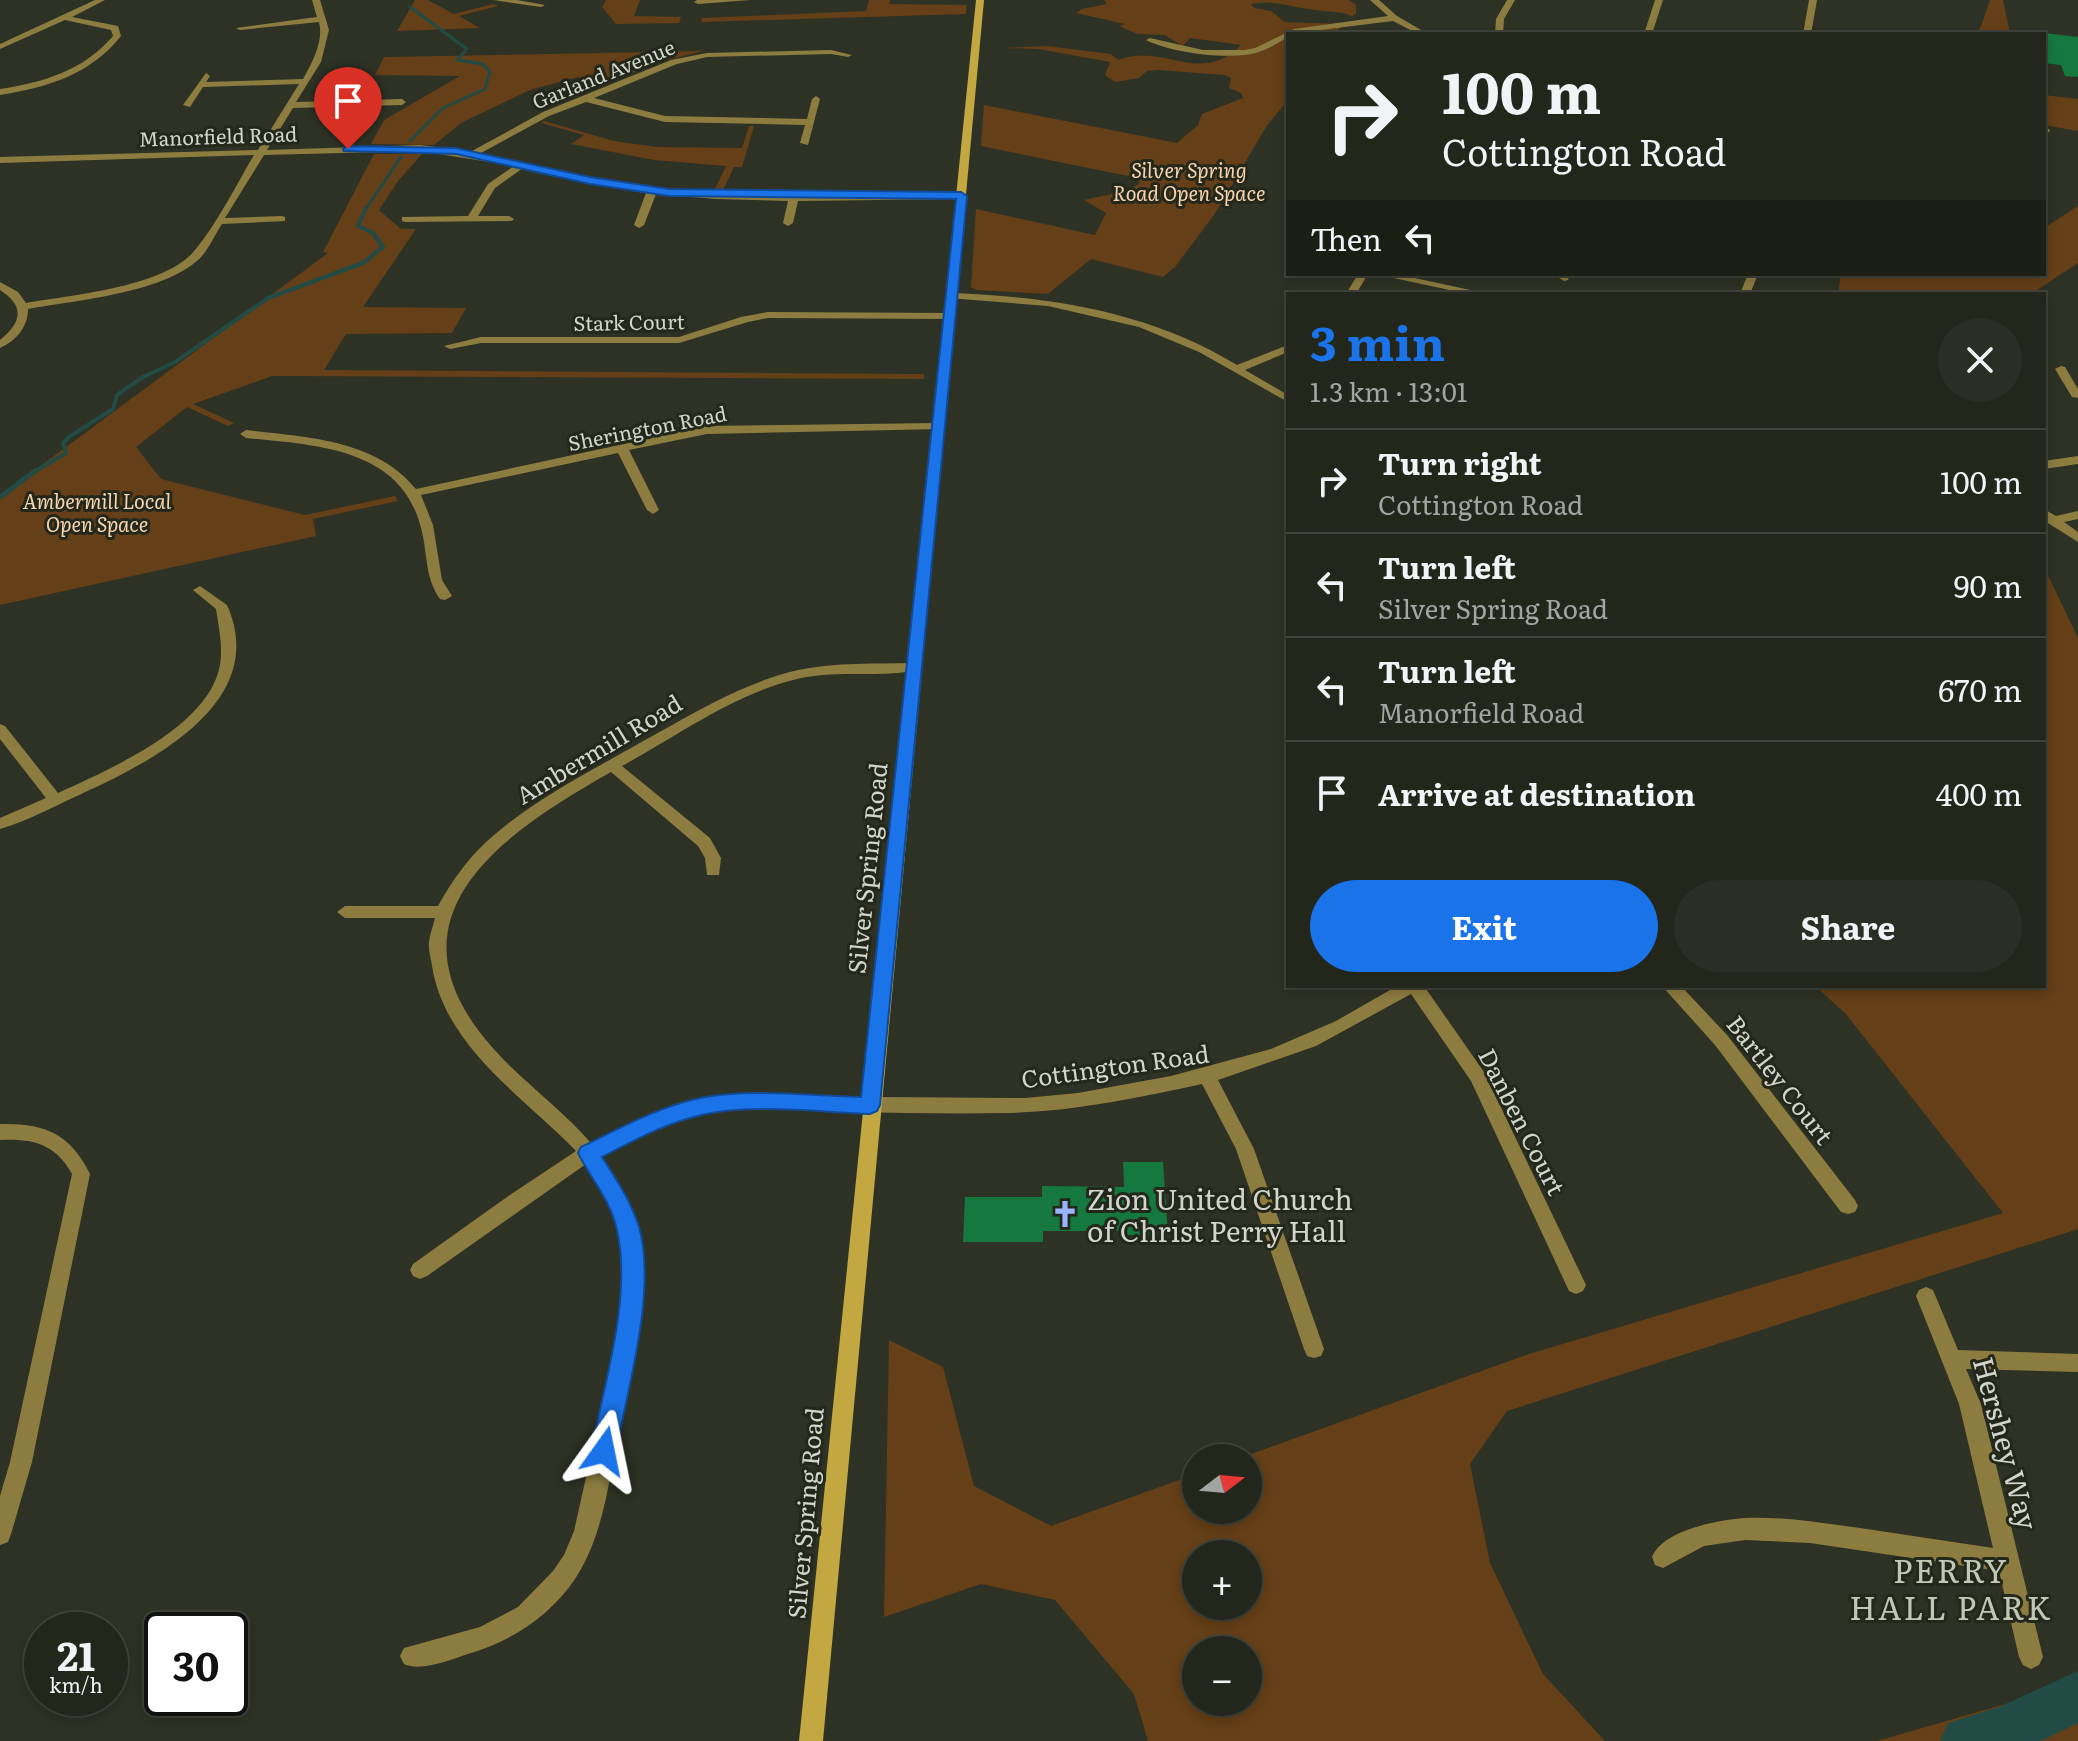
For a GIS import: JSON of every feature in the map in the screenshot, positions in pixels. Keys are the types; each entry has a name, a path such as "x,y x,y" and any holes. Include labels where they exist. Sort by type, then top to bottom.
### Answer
{"main road":[{"name":"Silver Spring Road","path":"810,1739 980,0"}],"street":[{"path":"0,47 101,0"},
{"path":"23,307 136,284 176,271 198,254 321,51 325,30 316,0"},
{"path":"497,0 541,5"},
{"path":"698,1 746,0"},
{"path":"1374,0 1394,18 1420,32"},
{"path":"1499,32 1500,19 1511,0"},
{"path":"1649,32 1659,0"},
{"path":"1807,32 1813,0"},
{"name":"Garland Avenue","path":"695,17 698,1"},
{"path":"0,92 41,84 73,73 94,61 117,36 117,30 107,24 62,17"},
{"path":"1292,32 1394,18"},
{"path":"240,28 323,19"},
{"path":"1150,40 1180,48 1230,54 1257,50 1286,35"},
{"name":"Garland Avenue","path":"475,153 533,120 642,77 666,64 698,56 831,52 848,55"},
{"path":"187,105 208,74"},
{"path":"201,85 305,81"},
{"path":"586,99 665,119 811,122"},
{"path":"805,143 816,99"},
{"path":"289,105 402,102"},
{"name":"Manorfield Road","path":"0,160 400,148 475,153 652,191 794,196 961,196"},
{"path":"471,219 485,191 521,165"},
{"path":"639,225 652,191"},
{"path":"788,223 794,196"},
{"path":"218,221 282,219"},
{"path":"405,219 509,219"},
{"path":"1390,276 1474,292"},
{"path":"0,285 14,294 23,307 24,315 20,325 0,345"},
{"path":"952,296 1030,299 1086,310 1164,333 1201,349 1286,398"},
{"name":"Stark Court","path":"450,346 481,340 679,340 708,334 760,316 950,316"},
{"path":"1235,370 1286,349"},
{"path":"2061,369 2077,396"},
{"name":"Sherington Road","path":"415,493 720,429 939,427"},
{"path":"246,434 329,445 362,453 389,467 415,493 427,523 436,584 445,596"},
{"path":"622,449 653,510"},
{"path":"2046,465 2078,460"},
{"path":"2048,516 2078,515"},
{"path":"2048,516 2078,538"},
{"path":"0,824 161,745 182,731 209,703 225,677 229,652 222,608 200,590"},
{"name":"Ambermill Road","path":"412,1656 493,1635 517,1623 556,1586 572,1563 594,1501 621,1366 633,1277 628,1229 620,1205 588,1153 508,1077 478,1044 455,1010 439,969 437,949 444,912 471,866 495,841 547,802 705,713 783,679 838,670 914,667"},
{"path":"0,729 55,799"},
{"path":"612,765 704,842 713,858 713,871"},
{"path":"345,912 444,912"},
{"name":"Cottington Road","path":"420,1270 588,1153 660,1118 702,1106 756,1103 1047,1104 1208,1077 1306,1045 1353,1022 1410,988"},
{"name":"Danben Court","path":"1414,988 1478,1077 1576,1285"},
{"name":"Bartley Court","path":"1673,988 1721,1040 1848,1206"},
{"path":"1208,1077 1245,1149 1314,1349"},
{"path":"0,1132 16,1131 50,1137 63,1145 74,1158 81,1174 25,1447 0,1534"},
{"name":"Hershey Way","path":"1926,1296 1970,1404 2031,1657"},
{"path":"1954,1359 2078,1363"},
{"path":"1663,1557 1684,1543 1704,1535 1745,1529 1810,1532 2008,1561"}],"green space":[{"path":"415,0 428,0 454,14 493,4 498,6 459,16 480,28 397,31"},
{"path":"606,0 640,0 634,16 681,17 679,23 616,24 602,7"},
{"path":"869,0 890,0 889,4 967,5 966,14 701,22 702,18 866,11"},
{"name":"Silver Spring Road Open Space","path":"1104,0 1349,0 1356,5 1356,14 1352,16 1273,3 1251,4 1254,8 1271,11 1285,22 1344,24 1336,32 1286,32 1286,102 1266,127 1214,215 1175,267 1163,277 1091,259 1048,294 976,290 971,287 976,209 1095,235 1106,213 1084,200 1129,190 1140,183 1133,177 981,146 984,105 1177,143 1198,125 1202,114 1243,98 1241,93 1229,88 1231,78 1224,75 1158,70 1147,71 1139,78 1115,82 1105,75 1110,62 1038,49 1003,48 1047,46 1111,54 1118,60 1151,56 1211,63 1226,57 1241,45 1190,38 1183,46 1164,35 1137,34 1119,26 1125,24 1076,13 1107,4"},
{"path":"1990,0 2003,0 2010,32 1979,32"},
{"path":"703,51 658,62 605,85 578,77 530,90 461,123 434,145 371,144 384,120 460,76 375,75 384,57"},
{"path":"2046,95 2078,99 2078,131 2046,125"},
{"path":"544,121 614,141 657,147 742,148 749,126 754,126 742,167 734,167 723,190 715,189 726,166 654,160 571,144 584,135 541,123"},
{"name":"Ambermill Local Open Space","path":"374,154 422,154 398,181 379,210 401,229 416,229 363,307 466,308 452,333 346,334 324,370 924,374 924,379 272,376 193,404 234,423 228,426 187,407 136,447 161,479 305,515 395,496 398,501 313,519 316,536 0,605 0,496 328,253 323,252"},
{"path":"2078,206 2078,263 2034,292 1838,292 1841,276 2046,276 2046,227"},
{"path":"2046,571 2078,638 2078,1229 1507,1411 1470,1464 1490,1563 1543,1674 1605,1741 1148,1741 1134,1694 1055,1600 981,1584 884,1617 889,1340 943,1367 974,1486 1051,1526 1182,1479 1182,1524 1262,1524 1262,1450 1529,1354 2003,1213 1845,1013 1817,988 2046,988"},
{"path":"2078,1683 2078,1741 1877,1741"}],"building":[{"path":"2046,33 2078,37 2078,77 2065,76 2061,65 2046,63"},
{"name":"Zion United Church of Christ Perry Hall","path":"1123,1162 1163,1162 1168,1235 1125,1235 1125,1231 1043,1231 1043,1242 963,1242 965,1197 1042,1197 1042,1186 1124,1187"}],"waterway":[{"path":"410,7 467,49 457,60 483,64 490,72 485,89 443,108 410,141"},
{"path":"365,210 401,157"},
{"path":"33,472 66,453 63,443 69,437 113,409 117,395 143,377 175,362 268,298 363,263 383,247 373,233 358,226 365,210"},
{"path":"0,497 33,472"},
{"path":"1966,1741 2004,1732 2078,1696"}],"place":[{"name":"Zion United Church of Christ Perry Hall","path":"1065,1214"}],"district":[{"name":"PERRY HALL PARK","path":"1951,1588"}],"route":[{"path":"348,149 440,149 475,153 590,181 669,193 961,196 870,1105 756,1103 702,1106 660,1118 588,1153 607,1179 620,1205 633,1259 631,1306 604,1451"}]}
